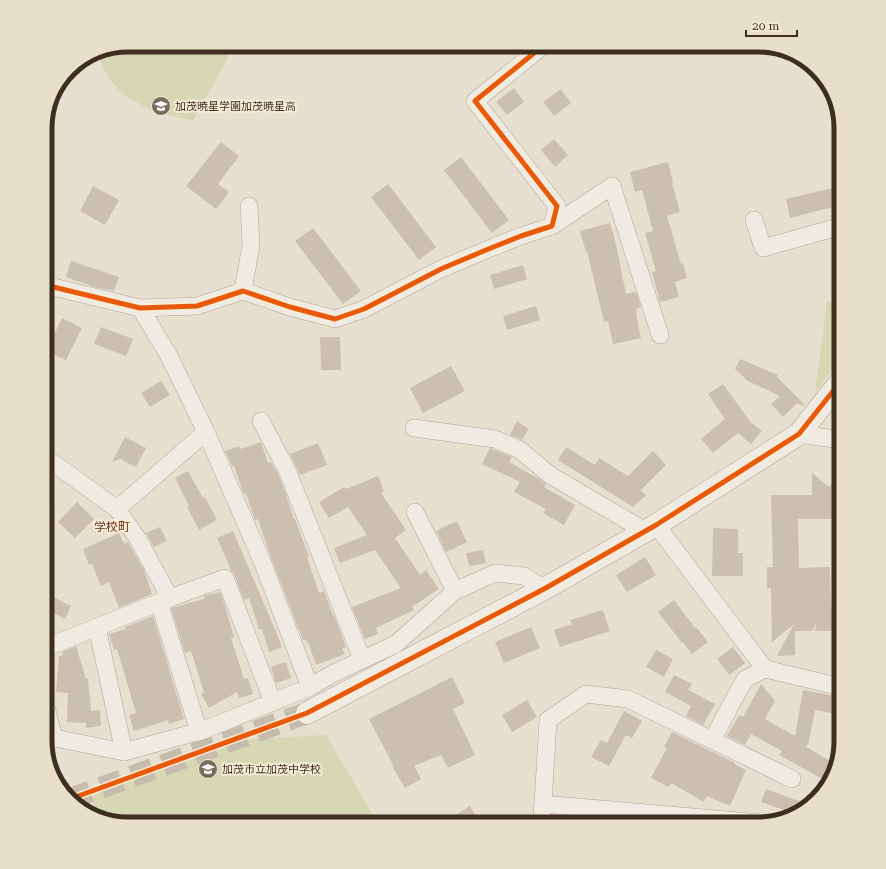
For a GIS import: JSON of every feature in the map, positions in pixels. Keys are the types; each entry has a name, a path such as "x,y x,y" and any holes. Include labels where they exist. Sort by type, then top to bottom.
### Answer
{"street":[{"path":"536,52 475,102 557,206 552,226"},
{"path":"52,287 140,308 197,306 243,291 336,319 364,309 441,269 521,236 552,226 612,186 660,335"},
{"path":"243,291 251,245 249,206"},
{"path":"754,220 763,248 834,228"},
{"path":"140,308 168,354 206,432 262,560 310,687"},
{"path":"307,713 544,589 651,528 798,434 834,390"},
{"path":"261,421 287,470 362,659"},
{"path":"414,428 495,439 520,450 550,475 651,528 764,669 834,685"},
{"path":"117,509 206,432"},
{"path":"798,434 834,439"},
{"path":"52,462 117,509 138,539 164,600 199,732"},
{"path":"415,512 455,591"},
{"path":"52,738 124,752 199,732 310,687 362,659 396,644 455,591 495,573 524,576 544,589"},
{"path":"52,645 164,600 224,578 273,702"},
{"path":"97,627 124,752"},
{"path":"712,740 745,680 764,669"},
{"path":"542,817 548,720 586,694 628,699 792,779"},
{"path":"543,804 692,817"}],"green space":[{"path":"128,52 231,52 193,121 153,111 124,95 109,79 99,58 104,56"},
{"path":"827,301 834,303 834,367 815,393"},
{"name":"加茂市立加茂中学校","path":"326,735 374,817 128,817 114,816 94,809 94,788 126,775 183,761 236,740"}],"building":[{"path":"514,88 524,102 507,115 496,102"},
{"path":"561,89 571,103 554,116 543,102"},
{"path":"554,139 568,155 555,167 541,150"},
{"path":"221,142 239,156 218,184 229,192 216,209 186,186"},
{"path":"461,157 509,220 492,233 444,170"},
{"path":"668,162 680,212 667,216 681,264 683,263 687,278 675,282 679,297 660,302 652,272 656,271 645,233 653,231 642,190 635,192 630,172"},
{"path":"388,184 436,247 419,260 371,197"},
{"path":"93,186 119,200 105,225 80,211"},
{"path":"834,188 834,207 790,218 786,199"},
{"path":"610,223 616,244 626,294 636,292 641,307 636,309 636,313 641,338 613,344 608,321 604,322 587,251 586,252 580,231"},
{"path":"313,228 361,291 343,304 295,241"},
{"path":"71,261 119,277 114,291 94,287 66,277"},
{"path":"523,265 527,279 494,289 490,275"},
{"path":"536,306 540,320 507,330 503,316"},
{"path":"62,318 82,328 66,360 52,354 52,339"},
{"path":"101,327 133,339 126,356 94,344"},
{"path":"320,337 340,337 341,370 321,370"},
{"path":"740,359 778,375 777,377 805,405 804,406 797,403 783,417 771,404 780,396 748,381 735,369"},
{"path":"451,366 465,391 423,413 410,388"},
{"path":"161,381 170,395 150,407 141,393"},
{"path":"723,384 752,424 762,431 751,444 738,433 713,453 701,439 725,419 708,394"},
{"path":"517,421 529,429 522,440 510,435"},
{"path":"125,437 146,448 136,467 120,459 112,462"},
{"path":"261,442 268,463 271,462 278,474 286,494 309,557 307,557 319,593 324,591 346,647 342,648 345,654 316,665 308,642 303,640 258,519 255,520 246,493 244,494 234,466 232,466 225,451 239,446 240,449"},
{"path":"318,443 327,465 300,475 290,454"},
{"path":"566,447 595,465 599,458 628,476 653,451 666,465 641,490 646,495 633,507 558,460"},
{"path":"490,448 512,457 509,462 541,480 546,484 544,487 575,505 564,525 543,513 546,509 514,492 520,482 482,464"},
{"path":"188,471 203,498 205,497 217,520 199,530 187,507 189,506 175,478"},
{"path":"812,473 829,487 834,481 834,519 798,519 799,568 830,567 831,609 834,609 834,631 815,631 816,624 812,631 795,631 795,655 777,656 794,624 772,642 771,588 767,589 767,567 773,567 771,495 812,495"},
{"path":"378,476 384,491 381,493 406,530 395,538 420,575 426,570 439,589 412,607 414,610 376,628 378,634 365,639 352,607 401,588 375,550 340,563 334,548 367,535 348,507 329,518 319,502 344,487 346,489"},
{"path":"77,502 94,519 75,538 58,522"},
{"path":"457,521 467,542 446,552 436,531"},
{"path":"160,527 167,541 154,547 146,533"},
{"path":"713,528 738,529 738,553 743,553 743,576 712,576"},
{"path":"233,531 282,647 269,652 262,629 259,629 249,598 244,600 234,574 217,538"},
{"path":"119,533 124,544 128,542 144,570 152,594 119,608 109,582 101,586 92,564 89,565 83,549"},
{"path":"483,550 486,563 469,566 466,553"},
{"path":"645,557 656,575 627,592 616,575"},
{"path":"220,592 234,637 231,638 244,679 248,678 253,694 239,698 237,692 209,708 201,694 204,692 191,651 185,653 171,608 204,599 204,596"},
{"path":"52,596 71,606 65,619 52,612"},
{"path":"674,600 695,628 696,627 708,642 692,654 658,612"},
{"path":"603,610 610,631 560,647 554,630 572,624 570,620"},
{"path":"153,616 184,719 169,724 168,720 134,731 129,715 136,713 117,649 114,650 109,634 126,629 125,627"},
{"path":"531,627 540,648 504,663 495,642"},
{"path":"76,646 86,679 88,679 91,711 100,710 101,726 86,728 86,723 67,722 68,693 56,692 59,656 63,655 62,652"},
{"path":"733,647 745,663 729,675 717,659"},
{"path":"656,650 673,659 664,677 646,667"},
{"path":"286,662 291,678 276,683 271,667"},
{"path":"674,675 692,684 688,690 715,704 703,725 686,716 691,706 665,692"},
{"path":"452,677 465,703 453,709 475,755 448,768 441,755 414,766 421,779 405,788 392,766 393,765 369,719"},
{"path":"761,684 775,701 765,719 795,736 803,690 834,696 834,714 815,710 808,745 806,747 831,761 824,780 779,755 782,751 751,734 745,745 727,736 739,715 743,717"},
{"path":"527,700 537,717 512,732 502,715"},
{"path":"624,711 642,721 632,738 626,735 609,766 591,757 601,740 607,743"},
{"path":"672,732 735,763 734,764 746,770 730,806 707,796 704,802 671,783 669,787 651,778 667,748 664,747"},
{"path":"766,789 802,802 796,807 787,811 761,802"},
{"path":"470,806 476,817 452,817"}],"tunnel":[{"path":"77,797 307,713"}],"cycle path":[{"path":"52,287 140,308 197,306 243,291 290,307 335,319 364,309 441,269 521,236 552,226 557,206 475,101 535,52"},
{"path":"77,797 307,713 544,589 656,525 799,434 834,390"}],"place":[{"name":"加茂暁星学園加茂暁星高","path":"161,106"},
{"name":"加茂市立加茂中学校","path":"208,769"}],"district":[{"name":"学校町","path":"112,527"}]}
